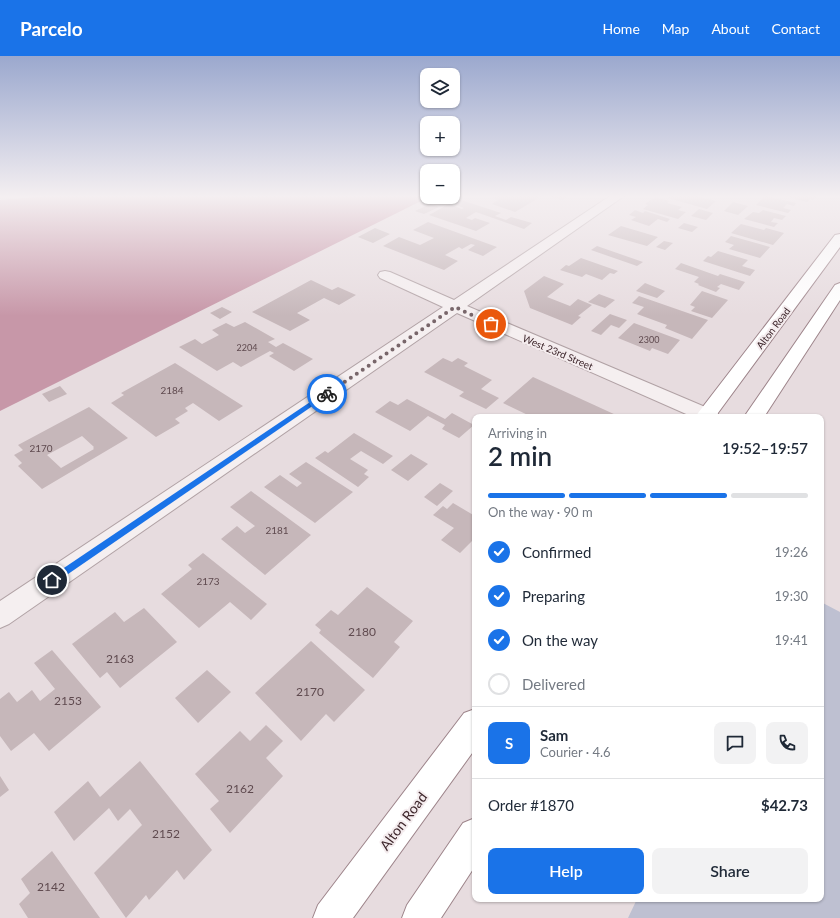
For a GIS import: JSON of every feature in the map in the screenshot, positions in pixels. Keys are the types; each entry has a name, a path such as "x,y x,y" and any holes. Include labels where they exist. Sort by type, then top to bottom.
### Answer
{"highway":[{"name":"Alton Road","path":"709,414 840,238"},
{"path":"756,414 840,288"},
{"name":"Alton Road","path":"331,918 472,728"},
{"path":"420,918 472,840"}],"street":[{"path":"0,616 559,236"},
{"name":"West 23rd Street","path":"385,275 700,414"}],"shaded area":[{"path":"0,236 350,236 0,411"},
{"path":"824,604 840,612 840,918 628,918 636,902 824,902"}],"building":[{"path":"359,236 386,236 373,243 358,237"},
{"path":"429,236 467,236 497,247 483,256 468,250 475,245 471,244 462,249 459,247 445,255 458,261 444,270 383,246 399,237 420,245 434,238"},
{"path":"612,236 658,237 647,246"},
{"path":"732,236 770,247 760,258 729,249 734,245 725,242"},
{"path":"742,236 781,236 773,245"},
{"path":"664,241 673,243 665,250 656,247"},
{"path":"597,246 643,262 637,266 591,250"},
{"path":"718,251 748,260 742,266 755,270 750,276 703,261 708,256 711,257"},
{"path":"581,258 618,271 614,274 610,273 602,280 586,274 582,277 560,270 566,265 569,266"},
{"path":"681,263 718,276 720,274 745,282 739,290 721,284 717,287 720,288 716,292 694,282 699,277 675,269"},
{"path":"544,276 564,284 547,297 570,306 578,299 592,305 578,316 581,317 572,325 530,308 524,291"},
{"path":"311,280 332,290 338,287 356,295 339,305 324,298 297,313 310,320 290,331 252,312"},
{"path":"645,283 665,291 657,298 636,291"},
{"path":"702,291 728,300 712,318 691,311 695,307 690,305"},
{"path":"599,294 615,300 605,308 588,302"},
{"path":"639,296 708,320 692,339 665,328 667,325 637,314 644,307 632,303"},
{"path":"222,307 232,312 220,319 210,313"},
{"path":"610,314 627,320 619,328 611,325 601,335 591,331"},
{"path":"245,322 275,339 268,342 276,347 283,343 313,359 294,371 269,356 274,353 270,351 241,367 233,362 217,371 179,347 195,339 202,344 219,335 212,330 226,323 234,327"},
{"path":"634,323 680,340 668,354 652,348 650,351 618,338"},
{"path":"443,358 452,362 458,358 468,363 464,366 492,380 481,389 499,398 486,409 459,396 464,392 424,372"},
{"path":"175,363 243,406 219,421 193,403 185,408 188,411 175,419 180,423 156,437 111,403 124,395 121,393"},
{"path":"533,377 614,414 526,414 503,403"},
{"path":"60,386 67,394 49,402 42,394"},
{"path":"407,399 445,419 452,413 472,424 472,427 459,438 442,429 445,425 428,416 410,431 375,412 390,401 398,405"},
{"path":"89,407 128,438 42,489 18,466 22,463 14,455 23,450 18,445","holes":["82,436 94,447 94,449 61,468 47,455"]},
{"path":"354,433 393,456 383,464 361,451 350,459 368,470 364,474 369,477 358,487 315,458 325,451 328,453"},
{"path":"411,454 428,464 408,481 391,470"},
{"path":"306,462 353,492 315,523 264,487 280,475 297,487 302,483 289,474"},
{"path":"440,483 453,491 437,506 424,497"},
{"path":"251,491 311,535 265,575 221,539 237,526 245,533 255,526 230,507"},
{"path":"453,503 472,514 472,541 460,553 441,540 454,528 433,515 443,506 447,509"},
{"path":"203,553 267,604 251,620 230,602 199,628 161,594 192,569 188,565"},
{"path":"367,587 413,621 394,642 400,647 373,678 319,633 321,630 315,625 331,610 338,615"},
{"path":"144,608 177,642 120,688 107,672 100,678 72,644 115,612 124,622"},
{"path":"311,641 365,690 334,722 326,714 301,741 255,693"},
{"path":"52,650 101,707 49,751 34,733 11,751 0,736 0,699 9,692 17,702 32,690 40,701 55,689 34,663"},
{"path":"207,670 231,692 198,723 175,698"},
{"path":"266,725 283,741 266,758 283,776 230,833 210,809 219,801 195,774 240,731 250,741"},
{"path":"140,761 212,850 184,880 177,870 149,900 146,895 126,918 94,873 142,825 130,809 118,821 109,808 74,841 54,812 88,781 100,797"},
{"path":"0,776 9,790 0,797"},
{"path":"52,851 100,918 28,918 19,904 30,893 21,879"}],"way so far":[{"path":"327,394 455,307 491,324"}],"route":[{"path":"52,580 327,394"}]}
